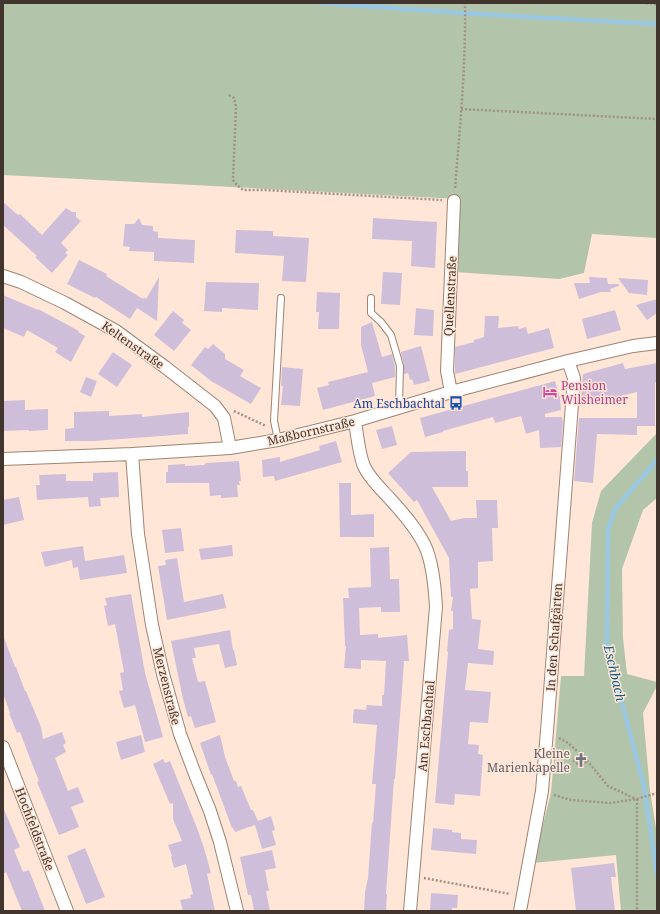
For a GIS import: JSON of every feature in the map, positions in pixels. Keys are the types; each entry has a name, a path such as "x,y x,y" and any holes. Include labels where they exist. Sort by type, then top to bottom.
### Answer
{"street":[{"name":"Quellenstraße","path":"451,392 447,371 454,200"},
{"name":"Keltenstraße","path":"3,276 21,282 65,303 116,332 165,367 215,406 224,418 230,448"},
{"name":"Maßbornstraße","path":"3,459 132,454 230,448 277,435 355,421 451,392 568,361 634,346 657,343"},
{"name":"In den Schafgärten","path":"520,911 542,791 574,378 568,361"},
{"name":"Am Eschbachtal","path":"355,421 364,467 418,533 426,548 435,586 436,607 410,911"},
{"name":"Merzenstraße","path":"132,454 138,534 152,626 163,674 180,734 210,811 220,842 237,911"},
{"name":"Hochfeldstraße","path":"3,747 67,911"}],"lane":[{"path":"277,435 274,421 280,298"},
{"path":"371,298 371,314 381,322 391,335 400,366 399,408"}],"path":[{"path":"229,96 234,98 236,107 232,180 242,190 454,200 461,109 465,3"},
{"path":"646,3 657,4"},
{"path":"461,109 657,119"},
{"path":"215,406 228,408 277,435"},
{"path":"547,731 568,743 587,760 608,786 637,799"},
{"path":"580,754 574,761 581,767 587,760"},
{"path":"542,791 571,800 610,803 637,799 657,793"},
{"path":"637,799 638,911"},
{"path":"412,876 522,896"}],"green space":[{"path":"3,3 657,3 657,238 592,234 584,273 559,279 454,272 459,199 3,175"},
{"path":"657,433 657,498 643,510 622,569 623,638 627,674 657,682 657,686 643,713 650,791 657,834 657,911 621,911 616,855 533,863 551,793 561,676 584,676 592,523 601,491"}],"building":[{"path":"3,202 18,215 20,214 42,235 66,208 72,212 76,212 76,217 81,221 61,243 68,250 65,253 68,255 52,273 35,257 37,256 3,225"},
{"path":"139,218 142,225 153,226 153,231 158,232 158,238 195,240 194,263 154,261 154,252 129,251 130,247 123,246 125,224 134,224"},
{"path":"373,218 437,222 435,268 411,266 412,241 372,239"},
{"path":"236,230 273,231 273,236 309,238 306,282 282,281 284,256 235,253"},
{"path":"79,260 107,274 106,276 143,299 144,297 146,299 159,277 157,321 137,308 130,319 96,297 95,298 67,284"},
{"path":"383,272 402,273 400,305 381,304"},
{"path":"589,277 607,278 608,284 619,284 619,286 610,289 611,292 601,292 579,299 574,283 590,283"},
{"path":"618,278 648,280 647,295 629,293"},
{"path":"206,282 259,283 258,310 222,308 222,312 204,311"},
{"path":"317,292 340,293 339,329 318,329 319,312 316,312"},
{"path":"3,295 38,309 79,331 78,332 85,336 71,362 55,352 58,348 27,330 24,337 3,328"},
{"path":"657,299 657,313 647,320 636,305"},
{"path":"416,308 434,310 433,336 414,335"},
{"path":"615,310 621,330 587,339 582,319"},
{"path":"173,311 184,320 182,323 191,330 174,351 154,335"},
{"path":"485,316 499,316 498,328 518,326 519,329 526,327 528,334 549,328 554,348 455,374 455,347 474,342 474,340 484,337"},
{"path":"372,322 382,357 392,354 395,367 395,377 372,383 375,396 323,410 317,388 329,385 328,382 368,372 361,345 361,327"},
{"path":"213,344 225,354 225,359 244,370 240,376 261,388 251,404 211,381 191,365 205,347 208,349"},
{"path":"421,346 430,381 414,385 412,379 410,380 408,373 404,374 404,365 401,352"},
{"path":"113,352 132,365 117,387 98,374"},
{"path":"623,363 625,369 657,363 657,382 655,382 655,426 637,426 637,435 597,434 593,483 574,481 579,418 637,418 637,392 580,406 583,374"},
{"path":"282,367 303,369 300,406 281,405 283,386 281,386"},
{"path":"86,377 97,381 91,397 80,392"},
{"path":"555,381 560,398 561,410 545,414 545,417 562,417 561,447 540,448 539,430 526,434 521,416 495,423 493,417 425,437 420,418"},
{"path":"25,400 25,410 48,409 48,430 3,431 3,401"},
{"path":"109,411 109,416 142,414 142,417 189,412 188,434 94,441 65,441 65,429 74,428 74,412"},
{"path":"392,426 397,445 382,449 376,430"},
{"path":"336,441 342,462 275,481 274,476 263,477 262,460 280,457 280,462 320,450 319,446"},
{"path":"466,451 468,487 432,487 451,521 464,518 477,518 476,500 497,500 498,528 492,528 493,561 478,562 478,588 470,589 472,619 481,620 478,649 494,651 493,665 468,663 465,690 491,692 488,723 470,722 468,744 479,745 478,754 483,755 480,796 455,794 454,805 435,803 449,630 453,629 453,611 451,611 453,597 451,597 449,558 417,500 414,502 388,473 411,452"},
{"path":"239,461 241,481 239,481 240,485 237,485 238,497 221,498 221,495 210,496 209,483 166,483 166,472 168,472 168,465 204,465 206,463"},
{"path":"118,472 119,497 100,498 101,506 89,507 88,497 37,500 36,485 40,485 39,475 66,474 66,481 93,481 93,473"},
{"path":"339,483 351,483 351,515 374,514 374,537 340,537"},
{"path":"19,497 24,520 3,525 3,500"},
{"path":"181,528 184,551 165,553 162,530"},
{"path":"232,545 233,556 201,560 199,549"},
{"path":"83,546 85,561 124,555 127,573 80,580 78,567 73,568 72,560 45,567 41,552"},
{"path":"389,547 390,579 399,579 400,612 381,612 381,607 359,608 360,635 378,634 378,638 407,635 409,661 404,661 394,779 386,911 364,911 376,784 372,784 377,725 353,723 353,716 354,709 366,710 367,705 382,706 386,661 361,660 361,669 344,668 346,646 343,598 349,598 348,588 371,587 370,548"},
{"path":"177,558 184,602 223,594 226,608 167,620 158,566 166,565 165,560"},
{"path":"131,594 145,673 163,737 145,742 135,705 124,708 119,691 123,690 120,673 124,672 115,624 108,626 104,606 107,605 105,598"},
{"path":"230,630 237,665 225,668 219,644 194,648 196,658 192,658 198,682 205,681 216,722 195,728 191,716 188,717 183,699 171,641"},
{"path":"3,638 41,727 43,739 62,732 66,743 63,745 66,752 55,758 68,791 78,787 84,802 71,807 79,827 59,835 37,782 39,781 20,732 17,733 9,713 3,693"},
{"path":"141,735 145,752 121,760 116,742"},
{"path":"220,735 225,757 234,781 236,781 238,787 241,786 251,810 253,810 258,821 271,816 275,830 272,831 276,845 262,849 255,825 235,832 232,828 200,743"},
{"path":"163,759 165,763 170,761 204,848 211,873 207,874 215,911 183,911 180,900 191,898 190,895 193,894 186,864 174,868 168,845 182,841 173,819 173,803 170,804 153,764"},
{"path":"3,807 20,847 14,850 23,872 29,870 45,911 22,911 6,872 3,874"},
{"path":"433,828 452,830 452,832 461,833 461,839 477,840 476,854 431,850"},
{"path":"85,848 105,897 86,904 67,856"},
{"path":"272,850 276,868 265,870 269,891 266,891 270,911 254,911 251,895 248,895 240,857"},
{"path":"614,863 616,877 611,877 615,911 576,911 571,868"},
{"path":"431,893 458,895 457,908 452,908 452,911 430,911"}],"waterway":[{"path":"319,3 657,24"},
{"name":"Eschbach","path":"657,460 615,509 608,530 607,646 644,786 657,875"}],"place":[{"name":"Pension Wilsheimer","path":"550,392"},
{"name":"Am Eschbachtal","path":"456,403"},
{"name":"Kleine Marienkapelle","path":"581,760"}]}
